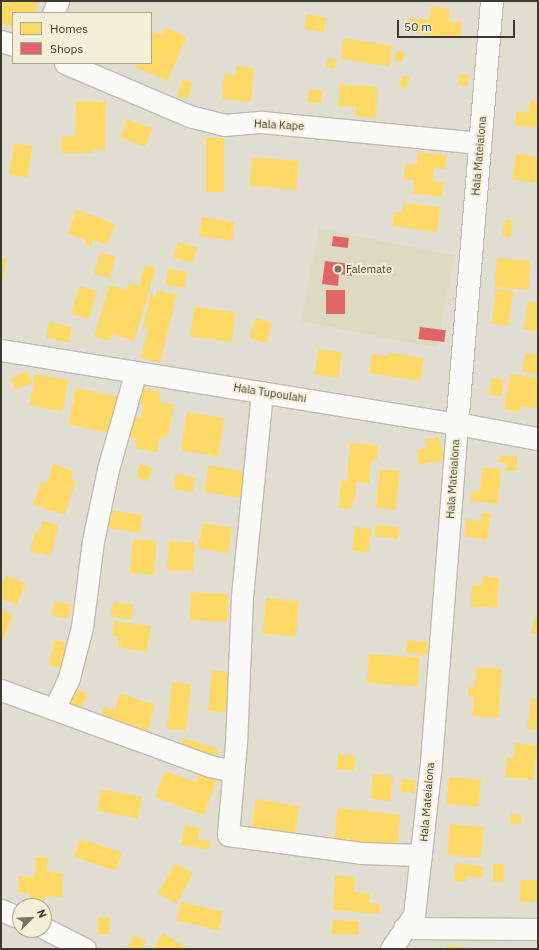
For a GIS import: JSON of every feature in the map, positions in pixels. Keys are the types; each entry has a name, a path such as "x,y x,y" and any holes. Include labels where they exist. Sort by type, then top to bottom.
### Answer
{"main road":[{"name":"Hala Mateialona","path":"457,424 492,1"},
{"name":"Hala Tupoulahi","path":"457,424 538,439"}],"street":[{"path":"53,12 58,1"},
{"path":"1,41 12,45"},
{"name":"Hala Kape","path":"67,64 189,116 224,125 262,122 480,143"},
{"name":"Hala Tupoulahi","path":"3,354 262,392 457,424"},
{"path":"54,709 69,678 82,627 93,542 108,469 135,374"},
{"path":"262,392 242,596 233,772 228,835 361,853 422,855"},
{"name":"Hala Mateialona","path":"391,949 414,915 422,855 457,424"},
{"path":"1,690 210,766 233,772"},
{"path":"1,910 12,915"},
{"path":"404,928 538,929"},
{"path":"52,932 85,949"}],"shaded area":[{"path":"319,229 454,255 437,348 301,321"}],"building: Homes":[{"path":"3,1 38,1 35,12 12,12 12,27 1,23"},
{"path":"431,6 450,9 448,21 462,22 460,39 416,33 416,30 407,29 409,18 429,20"},
{"path":"307,14 327,18 324,33 304,29"},
{"path":"166,27 187,37 167,81 135,67 136,64 152,64 152,30 162,35"},
{"path":"344,38 392,46 389,66 341,59"},
{"path":"397,50 405,52 402,63 394,61"},
{"path":"328,58 337,60 335,69 326,67"},
{"path":"236,66 254,68 251,102 222,99 224,74 236,75"},
{"path":"459,74 469,75 468,86 458,85"},
{"path":"402,75 410,77 407,89 399,87"},
{"path":"182,79 193,82 188,99 177,96"},
{"path":"340,84 377,87 376,118 355,116 356,107 338,106"},
{"path":"309,89 323,91 321,104 307,102"},
{"path":"530,100 538,101 538,128 515,125 517,111 528,113"},
{"path":"76,101 106,102 105,150 93,149 93,153 61,153 62,136 75,136"},
{"path":"127,119 152,128 146,147 120,138"},
{"path":"206,138 224,138 224,192 206,192"},
{"path":"14,143 33,146 28,178 9,175"},
{"path":"418,152 447,155 445,169 434,168 432,181 444,182 442,197 413,194 414,180 404,179 405,163 417,165"},
{"path":"516,153 538,157 538,183 512,179"},
{"path":"252,157 299,161 296,190 249,186"},
{"path":"404,203 440,207 437,232 392,226 394,212 402,213"},
{"path":"76,209 115,224 107,245 93,240 91,247 85,244 86,240 68,234"},
{"path":"202,217 235,222 232,241 199,236"},
{"path":"505,219 513,221 511,237 502,236"},
{"path":"178,242 197,247 193,263 174,257"},
{"path":"100,252 115,256 110,278 94,274"},
{"path":"1,258 6,259 2,286 1,286"},
{"path":"497,258 531,261 528,290 494,287"},
{"path":"145,265 156,268 134,341 112,334 110,341 94,337 109,285 127,290 129,283 139,286"},
{"path":"168,269 187,272 184,288 165,285"},
{"path":"79,286 97,291 89,319 71,314"},
{"path":"496,289 513,291 509,326 492,324"},
{"path":"157,290 177,295 160,363 141,358 148,328 143,327 151,294 156,296"},
{"path":"529,301 538,303 538,332 523,329"},
{"path":"194,307 236,312 232,342 190,337"},
{"path":"255,318 272,323 267,343 249,338"},
{"path":"49,322 72,327 69,343 46,338"},
{"path":"318,349 342,352 339,378 315,375"},
{"path":"390,353 424,358 420,381 369,373 372,354 389,356"},
{"path":"525,353 538,356 538,374 522,371"},
{"path":"27,371 32,383 16,390 10,378"},
{"path":"35,374 68,380 63,411 29,406"},
{"path":"510,374 538,378 538,409 521,406 520,412 504,409"},
{"path":"492,378 504,380 501,397 489,395"},
{"path":"76,388 117,397 109,433 68,424"},
{"path":"141,388 161,392 159,402 174,405 168,437 160,436 157,453 135,448 137,439 130,438 135,416 141,418 144,404 138,403"},
{"path":"187,412 225,418 218,456 181,451"},
{"path":"439,437 444,460 419,465 417,450 427,448 425,440"},
{"path":"350,443 379,445 377,460 371,460 369,483 356,482 355,500 352,500 351,509 339,508 341,481 347,481"},
{"path":"499,456 517,456 517,471 506,471 507,463 499,463"},
{"path":"53,464 73,471 71,479 76,481 65,515 33,505 41,482 47,484"},
{"path":"140,464 152,468 148,481 136,477"},
{"path":"209,465 248,472 244,499 204,492"},
{"path":"482,467 501,469 498,504 471,501 472,491 480,492"},
{"path":"380,469 400,471 396,510 376,508"},
{"path":"176,474 196,478 193,493 173,489"},
{"path":"110,510 143,515 140,533 107,528"},
{"path":"482,512 491,514 487,540 464,536 466,519 481,521"},
{"path":"42,521 58,525 51,556 30,551 35,531 40,532"},
{"path":"202,523 232,527 228,553 198,549"},
{"path":"376,524 400,528 398,540 374,536"},
{"path":"355,527 371,529 368,553 352,551"},
{"path":"133,539 157,541 154,575 130,573"},
{"path":"169,541 195,543 193,572 167,570"},
{"path":"6,575 26,583 17,605 1,599 1,586"},
{"path":"483,576 499,578 497,608 471,606 472,585 482,585"},
{"path":"191,592 229,594 227,622 190,620"},
{"path":"266,598 299,601 296,637 263,634"},
{"path":"54,601 72,605 68,619 51,615"},
{"path":"113,602 134,605 132,620 111,617"},
{"path":"1,609 13,614 1,645"},
{"path":"534,617 538,617 538,634 531,633"},
{"path":"114,621 151,626 147,652 118,647 119,637 112,636"},
{"path":"54,640 70,643 65,669 49,666"},
{"path":"407,640 428,642 427,655 406,653"},
{"path":"369,654 420,658 418,686 367,683"},
{"path":"476,667 502,669 499,718 472,716 474,697 468,696 469,687 475,687"},
{"path":"212,670 230,672 226,713 208,711"},
{"path":"172,682 191,684 186,731 167,729"},
{"path":"72,688 87,693 82,710 66,705"},
{"path":"120,693 155,705 146,735 100,719 104,707 115,710"},
{"path":"538,694 538,730 527,729 531,698 536,699"},
{"path":"183,738 218,749 215,759 180,749"},
{"path":"515,743 537,745 534,780 505,777 507,757 514,758"},
{"path":"338,754 356,756 354,771 336,769"},
{"path":"165,771 196,782 199,772 217,779 204,815 155,797"},
{"path":"373,774 393,776 390,801 370,799"},
{"path":"449,777 481,780 479,807 447,804"},
{"path":"401,779 416,780 415,793 400,792"},
{"path":"101,789 142,797 138,819 97,811"},
{"path":"256,799 299,806 295,836 251,829"},
{"path":"338,808 401,815 397,847 335,841"},
{"path":"511,813 521,814 521,824 510,824"},
{"path":"450,824 484,827 481,858 447,855"},
{"path":"185,825 200,828 198,839 211,841 209,850 181,845"},
{"path":"80,839 122,853 116,871 74,857"},
{"path":"36,857 48,857 47,872 63,873 62,897 45,896 45,898 29,898 29,893 18,892 19,876 35,877"},
{"path":"175,863 193,873 176,904 158,894"},
{"path":"456,863 483,866 482,878 467,876 466,882 454,881"},
{"path":"493,864 504,864 504,882 493,882"},
{"path":"335,875 355,877 354,892 370,893 369,903 380,904 379,914 333,910"},
{"path":"520,880 538,880 538,902 520,902"},
{"path":"181,902 223,912 219,930 177,921"},
{"path":"98,917 110,917 110,934 98,934"},
{"path":"332,920 359,921 358,935 332,934"},
{"path":"163,933 185,947 183,949 153,949"},
{"path":"134,935 146,941 142,949 127,949"},
{"path":"447,945 469,948 469,949 446,949"}],"building: Shops":[{"path":"333,236 349,238 348,248 332,246"},
{"name":"Falemate","path":"325,261 353,264 352,276 339,274 338,286 322,284"},
{"path":"326,290 345,290 345,314 326,314"},
{"path":"420,327 446,330 444,342 419,339"}],"place":[{"name":"Falemate","path":"338,269"}]}
